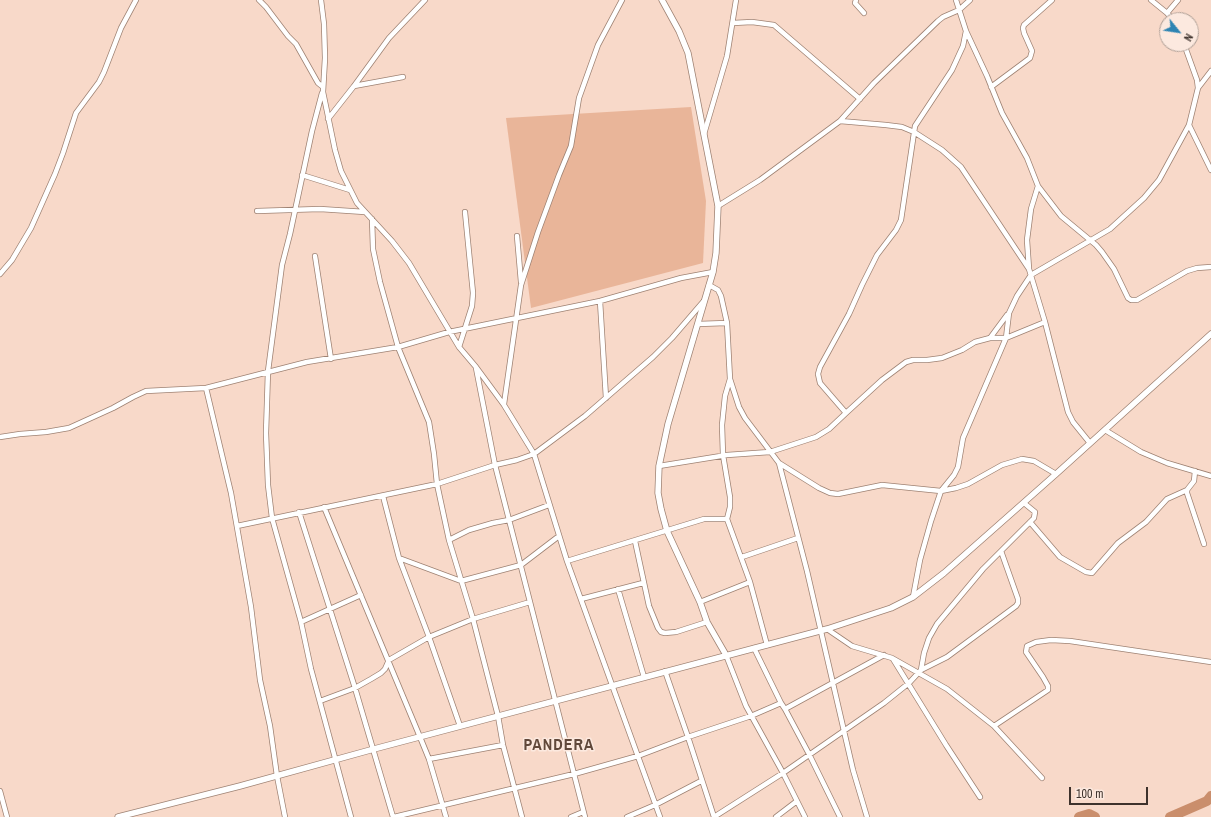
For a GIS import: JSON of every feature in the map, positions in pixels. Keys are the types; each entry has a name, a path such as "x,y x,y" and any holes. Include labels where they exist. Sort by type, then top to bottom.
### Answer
{"street":[{"path":"1,271 20,249 31,228 61,160 76,114 80,106 99,82 121,28 136,0"},
{"path":"259,0 296,44 318,83 323,89"},
{"path":"321,0 324,24 323,89 335,150 341,171 357,203 392,241 409,264 449,332 504,405 534,454 567,561 660,817"},
{"path":"328,118 354,86 389,38 425,0"},
{"path":"504,405 522,285 541,224 571,146 582,90 598,45 622,0"},
{"path":"662,0 679,31 688,53 718,206 716,253 713,272 668,424 659,466 658,493 667,531 700,602 707,622 726,655 751,716 783,773 805,817"},
{"path":"704,134 727,56 736,0"},
{"path":"856,0 855,3 864,13"},
{"path":"956,0 966,31 1002,113 1027,158 1038,186 1061,216 1102,252 1114,269 1128,298 1137,300 1187,271 1197,268 1211,267"},
{"path":"718,206 760,180 840,121 938,21 959,10 970,0"},
{"path":"991,87 1030,58 1032,51 1024,33 1024,25 1052,0"},
{"path":"1151,0 1167,12 1178,0"},
{"path":"733,23 752,22 774,25 860,99"},
{"path":"846,413 820,383 818,374 820,367 849,314 862,285 878,256 901,220 915,126 952,70 963,46 966,31"},
{"path":"1185,52 1192,66 1198,88"},
{"path":"990,338 1009,314 1015,300 1031,275 1110,229 1144,198 1159,180 1189,125 1198,88 1211,71"},
{"path":"354,86 402,78"},
{"path":"323,89 282,265 268,371 268,485 272,518 301,622 320,701 351,817"},
{"path":"840,121 902,128 914,132 942,150 961,167 1029,269"},
{"path":"1189,125 1211,170"},
{"path":"302,175 350,190"},
{"path":"1038,186 1031,209 1027,240 1029,269 1045,322 1068,412 1073,422 1090,443"},
{"path":"257,211 320,209 365,212"},
{"path":"459,347 472,306 473,292 465,212"},
{"path":"372,219 373,249 380,282 398,347 429,422 437,484 449,540 473,619 498,716 503,745 522,816 516,817"},
{"path":"517,236 522,285"},
{"path":"315,256 331,359"},
{"path":"0,437 69,428 146,391 206,388 268,371 398,347 449,332 600,301 681,278 713,272"},
{"path":"709,285 718,290 721,296 727,323 730,378 739,407 745,418 779,463 819,488 830,493 838,494 882,485 941,491 968,484 1002,465 1016,460 1034,461 1056,474"},
{"path":"600,301 606,398"},
{"path":"237,526 437,484 534,454 585,416 653,357 672,338 704,301"},
{"path":"913,596 930,521 941,491 954,476 958,467 963,438 1006,338 1009,314"},
{"path":"659,466 723,455 770,452 816,437 829,429 882,380 906,362 913,360 942,358 962,350 975,342 990,338 1006,338 1045,322"},
{"path":"698,324 727,323"},
{"path":"118,817 132,816 420,736 828,629 891,608 913,596 944,573 1211,334"},
{"path":"476,367 495,465 584,815 571,817"},
{"path":"730,378 724,396 722,410 723,455 730,497 730,507 727,519 750,582 767,645"},
{"path":"206,388 226,470 237,526 251,608 260,680 270,726 277,776 285,817"},
{"path":"1105,430 1141,452 1167,463 1211,476"},
{"path":"779,463 844,730 867,817"},
{"path":"1030,522 1060,557 1090,573 1094,571 1118,543 1146,522 1167,499 1187,490 1194,481 1195,471"},
{"path":"1187,490 1187,494 1204,544"},
{"path":"383,496 399,558 429,637 460,726"},
{"path":"920,671 929,638 937,624 983,569 1035,516 1035,512 1024,503"},
{"path":"449,540 469,530 509,520 550,505"},
{"path":"324,507 420,736 429,759 446,817"},
{"path":"299,512 374,749 393,817 514,789 638,756 688,737 751,716 781,703"},
{"path":"567,561 704,519 727,519"},
{"path":"399,558 461,581 521,565 559,536"},
{"path":"742,557 798,538"},
{"path":"634,540 649,606 661,632 676,632 707,622"},
{"path":"665,671 714,817 783,773 884,703 909,683 920,671 947,657 1016,606 1018,599 1001,551"},
{"path":"700,602 750,582"},
{"path":"581,599 643,583"},
{"path":"618,589 644,677"},
{"path":"301,622 361,595"},
{"path":"320,701 355,688 381,673 389,660 429,637 473,619 530,602"},
{"path":"828,629 852,646 892,658 920,671 947,689 994,726 1042,778"},
{"path":"994,726 1048,690 1048,686 1043,677 1026,652 1027,646 1036,642 1051,640 1070,641 1211,662"},
{"path":"754,648 840,817"},
{"path":"786,709 884,655"},
{"path":"892,658 980,797"},
{"path":"429,759 503,745"},
{"path":"627,817 655,805 701,781"},
{"path":"0,791 7,817"},
{"path":"776,817 797,801"}],"shaded area":[{"path":"691,107 706,201 703,263 531,308 506,118"}],"waterway":[{"path":"1170,817 1207,801 1211,796"},
{"path":"1079,817 1089,814 1095,817"}],"district":[{"name":"PANDERA","path":"559,746"}]}
